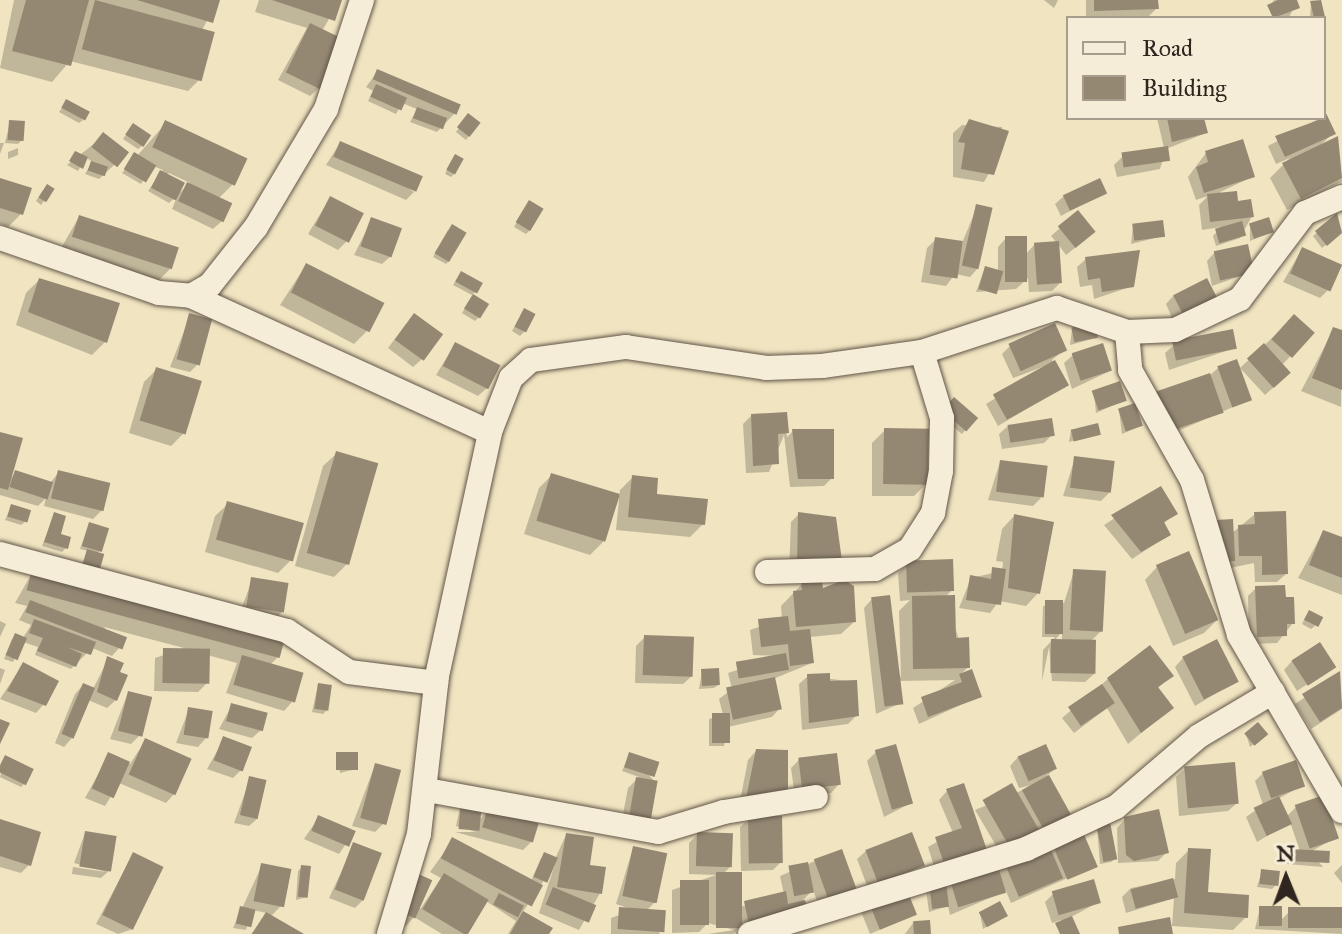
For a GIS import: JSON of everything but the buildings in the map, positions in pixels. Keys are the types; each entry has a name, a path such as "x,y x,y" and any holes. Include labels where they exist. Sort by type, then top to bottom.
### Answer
{"street":[{"path":"191,296 231,263 326,109 362,0"},
{"path":"389,934 427,790 436,683 490,432 511,378 531,360 557,353 626,347 766,368 922,352 1057,308 1127,332 1175,330 1228,307 1261,276 1305,213 1342,197"},
{"path":"0,238 159,293 191,296 490,432"},
{"path":"1127,332 1130,370 1192,480 1239,635 1342,811"},
{"path":"767,572 875,569 910,549 933,513 941,471 942,418 922,352"},
{"path":"0,554 287,631 349,672 436,683"},
{"path":"750,934 1026,849 1116,807 1199,736 1273,692"},
{"path":"427,790 658,832 816,797"}]}
